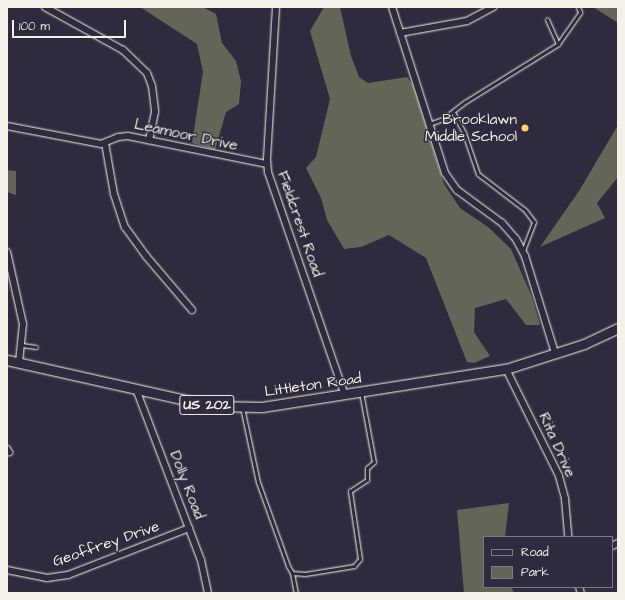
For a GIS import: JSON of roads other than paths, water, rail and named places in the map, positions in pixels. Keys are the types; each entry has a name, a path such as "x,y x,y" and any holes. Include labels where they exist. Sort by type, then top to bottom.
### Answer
{"main road":[{"name":"Littleton Road","path":"7,360 213,406 242,407 345,395 506,369 584,344 618,328"}],"street":[{"path":"45,7 123,50 147,73 152,86 155,112 149,140"},
{"name":"Fieldcrest Road","path":"276,7 267,164 272,187 345,395"},
{"path":"392,7 450,182 468,200 508,230 523,250 554,353"},
{"path":"400,33 468,21 493,7"},
{"name":"Leamoor Drive","path":"7,126 49,135 105,143 128,136 267,164"},
{"path":"105,143 114,194 125,226 146,256 192,310"},
{"path":"7,252 23,324 22,345 19,362"},
{"name":"Rita Drive","path":"506,369 558,476 564,499 568,536"},
{"name":"Dolly Road","path":"136,389 202,560 208,593"},
{"name":"Geoffrey Drive","path":"7,570 47,578 68,575 189,528"}],"lane":[{"path":"430,124 453,112 464,102 558,44 580,12 578,7"},
{"path":"547,19 558,44"},
{"path":"453,112 464,133 478,174 526,210 534,222 523,250"},
{"path":"22,345 36,347"},
{"path":"292,573 305,574 354,566 360,559 350,491 367,480 367,468 374,462 361,392"},
{"path":"242,407 268,513 292,573 296,593"}],"place":[{"name":"Brooklawn Middle School","path":"525,128"}]}
